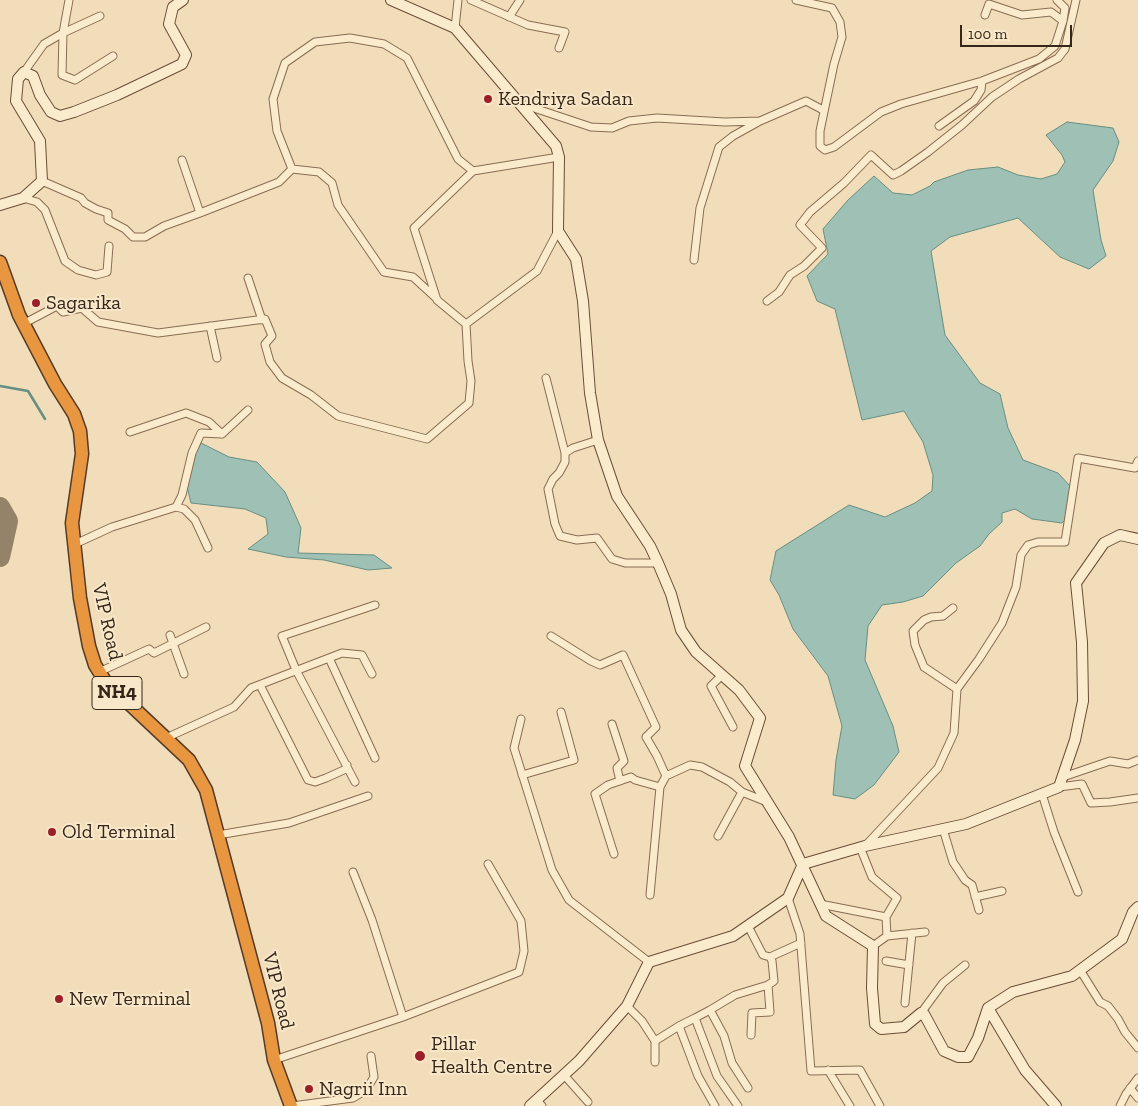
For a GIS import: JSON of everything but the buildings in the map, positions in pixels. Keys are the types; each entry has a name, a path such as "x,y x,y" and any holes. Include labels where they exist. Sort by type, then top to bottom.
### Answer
{"highway":[{"name":"VIP Road","path":"0,262 23,324 55,384 74,414 80,430 82,454 72,524 80,598 89,646 99,672 105,681 189,760 206,790 268,1022 274,1060 291,1106"}],"street":[{"path":"69,0 63,33 62,74 75,80 113,56"},
{"path":"24,72 32,76 40,95 52,112 60,116 117,95 182,64 186,55 169,24 173,7 183,0"},
{"path":"391,0 455,28 556,146 559,157 558,231 537,271 466,324"},
{"path":"455,28 458,0"},
{"path":"471,0 528,26 565,32 559,48"},
{"path":"509,16 520,0"},
{"path":"796,0 832,8 840,22 842,37 823,110 820,131 820,146 826,150 834,147 881,112 901,104 982,82 1039,59 1055,46 1063,21 1065,8 1057,0"},
{"path":"767,301 778,292 790,275 804,266 822,248 800,225 810,212 844,183 871,155 893,175 901,171 956,130 992,97 1019,79 1058,58 1065,49 1076,0"},
{"path":"986,15 989,4 1022,15 1051,12 1063,21"},
{"path":"42,181 40,141 16,101 18,78 44,44 100,16"},
{"path":"292,170 277,131 273,99 286,62 315,42 350,38 384,44 408,58 458,159 473,171"},
{"path":"939,126 974,101 981,90 982,82"},
{"path":"694,260 700,208 718,147 760,121 806,101 823,110"},
{"path":"519,103 591,127 612,128 629,121 657,118 725,122 760,121"},
{"path":"438,300 414,228 473,171 559,157"},
{"path":"182,160 200,212"},
{"path":"23,324 57,306 63,312 82,308 98,322 158,333 265,319 272,336 265,344 270,362 282,378 311,395 338,416 427,439 469,403 471,382 466,324 413,277 384,272 338,205 332,183 319,172 292,170 279,182 164,226 145,237 133,237 125,229 108,220 108,213 85,203 81,198 42,181"},
{"path":"0,205 23,198 42,181"},
{"path":"23,198 37,202 45,210 65,261 78,270 96,275 107,272 109,246"},
{"path":"558,231 576,260 583,301 590,393 598,440 617,496 650,546 671,594 681,630 696,652 739,690 760,718 745,766 789,837 826,916 873,946"},
{"path":"248,278 262,320"},
{"path":"210,326 217,358"},
{"path":"546,378 565,453 565,462 548,489 555,524 560,536 577,540 597,538 612,559 625,562 658,563"},
{"path":"176,507 182,495 192,453 201,433 222,434 248,410"},
{"path":"130,432 186,413 209,422 222,434"},
{"path":"565,453 573,448 598,440"},
{"path":"863,846 938,768 954,733 956,689 979,659 1002,623 1016,587 1022,555 1028,546 1038,542 1065,542 1078,458 1135,468 1138,461"},
{"path":"75,544 112,527 176,507 184,509 195,520 208,548"},
{"path":"1061,782 1075,740 1082,701 1082,642 1076,583 1104,543 1120,535 1138,539"},
{"path":"355,782 296,670 282,636 375,605"},
{"path":"953,608 942,616 924,620 913,631 915,645 924,666 956,689"},
{"path":"99,672 149,649 154,653 172,639 206,627"},
{"path":"551,636 591,661 600,664 624,655 656,727 646,737 666,776"},
{"path":"172,639 184,674"},
{"path":"166,738 234,707 250,688 342,653 362,655 372,674"},
{"path":"329,658 375,758"},
{"path":"722,675 711,686 732,727"},
{"path":"260,685 308,780 315,782 326,778 346,769 347,765"},
{"path":"522,775 574,760 561,712"},
{"path":"521,719 514,748 552,870 569,900 649,962"},
{"path":"612,724 624,761 617,768 620,781"},
{"path":"537,1104 579,1061 627,1006 649,962 733,936 788,898 803,864 863,846 966,824 1042,794 1061,782 1110,761 1128,764 1138,760"},
{"path":"650,895 660,787 666,776 690,766 702,767 730,782 742,792 768,802"},
{"path":"614,854 595,794 608,785 632,777 635,780 660,787"},
{"path":"1061,782 1082,784 1091,803 1138,798"},
{"path":"718,836 742,792"},
{"path":"1042,794 1054,832 1078,892"},
{"path":"218,835 289,823 368,796"},
{"path":"943,829 952,862 965,880 972,885 979,910"},
{"path":"863,846 872,877 897,898 886,917 887,936"},
{"path":"274,1060 403,1017 520,972 524,951 521,921 488,864"},
{"path":"353,872 372,920 403,1017"},
{"path":"975,898 1002,891"},
{"path":"788,898 800,934 811,1071 860,1070 880,1106"},
{"path":"820,904 886,917"},
{"path":"921,1013 924,1014 944,1051 958,1057 968,1057 978,1038 988,1008 1012,992 1072,976 1122,939 1136,913"},
{"path":"748,926 764,955 770,956 800,943"},
{"path":"873,946 887,936 926,932"},
{"path":"906,1003 912,933"},
{"path":"873,946 872,988 875,1024 881,1030 904,1027 921,1013 943,983 966,965"},
{"path":"655,1041 735,995 768,985 774,981 770,956"},
{"path":"886,961 909,965"},
{"path":"1080,970 1100,1002 1108,1006 1138,1048"},
{"path":"751,1035 752,1013 770,1012 768,985"},
{"path":"627,1006 642,1022 655,1041 655,1062"},
{"path":"988,1008 1025,1070 1056,1106"},
{"path":"710,1010 724,1036 732,1063 748,1088"},
{"path":"695,1018 716,1076 738,1106"},
{"path":"679,1026 698,1076 715,1106"},
{"path":"291,1106 353,1098 366,1090 374,1077 371,1056"},
{"path":"828,1070 850,1106"},
{"path":"564,1075 588,1102"},
{"path":"1120,1106 1138,1078"},
{"path":"1130,1088 1138,1098"}],"water":[{"path":"1067,122 1113,128 1119,142 1113,161 1093,190 1101,240 1106,256 1089,269 1060,257 1018,218 950,237 931,251 945,335 980,383 1000,394 1008,428 1023,460 1058,473 1070,486 1067,518 1062,523 1032,519 1015,509 1002,513 1002,522 980,546 956,563 923,596 903,602 882,605 868,626 865,660 893,726 899,752 874,785 855,799 833,795 836,760 842,726 828,676 793,629 779,595 770,580 776,551 849,505 885,517 915,503 932,491 933,475 923,442 904,411 862,420 835,309 817,301 807,276 828,254 823,229 848,200 874,176 893,193 912,195 934,182 968,170 998,167 1018,175 1041,179 1057,174 1065,162 1062,155 1046,135"},
{"path":"201,443 229,457 257,462 285,492 301,528 298,553 374,555 392,568 368,570 324,560 286,557 248,549 268,534 266,518 245,509 191,503 184,474"}],"waterway":[{"path":"0,386 28,391 45,419"}],"taxiway":[{"path":"0,507 8,521 0,557"}],"place":[{"name":"Kendriya Sadan","path":"488,99"},
{"name":"Sagarika","path":"36,303"},
{"name":"Old Terminal","path":"52,832"},
{"name":"New Terminal","path":"59,999"},
{"name":"Pillar Health Centre","path":"420,1056"},
{"name":"Nagrii Inn","path":"309,1089"}]}
